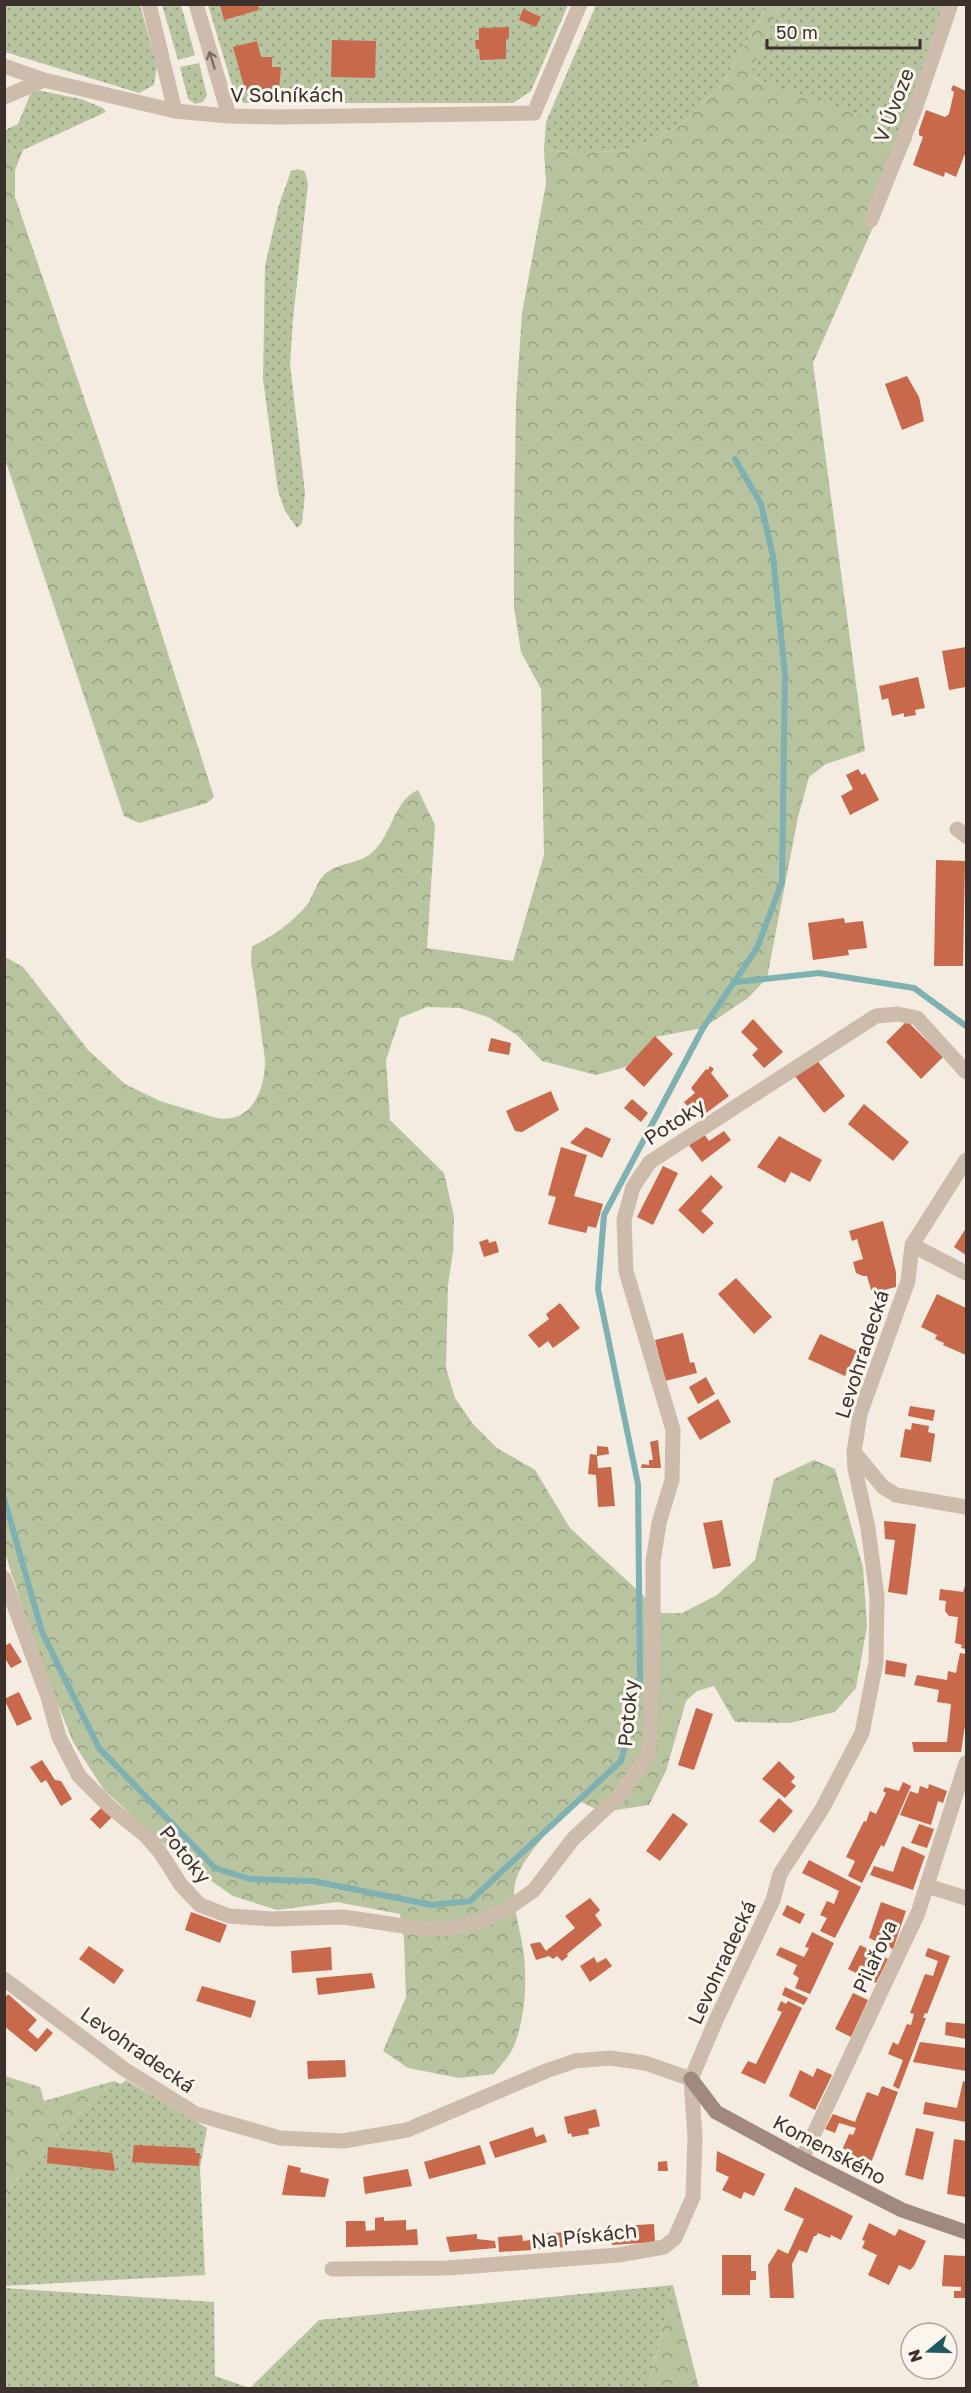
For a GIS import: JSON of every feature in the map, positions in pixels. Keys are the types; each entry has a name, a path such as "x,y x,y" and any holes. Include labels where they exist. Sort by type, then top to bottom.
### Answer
{"street":[{"path":"149,4 176,111"},
{"path":"196,4 229,116"},
{"name":"V Solníkách","path":"4,66 44,80 176,111 229,116 534,113 580,4"},
{"name":"V Úvoze","path":"871,220 914,112 951,4"},
{"path":"4,97 44,80"},
{"name":"Potoky","path":"4,1578 48,1697 59,1737 79,1776 110,1807 146,1836 160,1852 181,1885 200,1905 229,1916 272,1919 343,1917 417,1928 447,1929 480,1921 506,1910 534,1890 573,1839 624,1792 649,1751 653,1562 659,1523 672,1480 673,1430 626,1271 624,1220 633,1187 650,1162 876,1016 898,1014 917,1018 966,1072"},
{"name":"Levohradecká","path":"4,1979 124,2069 196,2114 280,2138 343,2141 407,2130 575,2061 610,2058 645,2063 691,2079 716,2020 773,1900 780,1874 822,1809 862,1733 876,1662 877,1597 854,1452 860,1414 908,1281 912,1245 966,1160"},
{"path":"912,1245 966,1273"},
{"path":"854,1452 883,1487 896,1495 966,1507"},
{"name":"Pilařova","path":"802,2159 918,1913 966,1763"},
{"path":"927,1886 966,1898"},
{"name":"Komenského","path":"691,2079 716,2112 902,2210 966,2232"},
{"name":"Na Pískách","path":"332,2269 447,2268 618,2255 664,2247 675,2238 693,2197 695,2137 691,2079"}],"green space":[{"path":"4,5 140,5 157,66 154,85 139,93 5,52"},
{"path":"162,5 181,5 195,55 178,60"},
{"path":"208,5 568,5 531,91 513,103 244,103 235,95"},
{"path":"596,5 768,5 722,84 682,124 632,150 581,153 544,150 546,122"},
{"path":"768,5 780,5 749,77 896,129 912,139 813,363 865,751 826,764 809,777 798,817 767,978 748,998 703,1028 655,1037 629,1066 596,1075 542,1061 517,1035 488,1017 460,1008 427,1007 400,1018 386,1060 390,1120 444,1173 454,1216 453,1251 448,1285 446,1368 455,1398 473,1424 497,1448 535,1470 570,1528 662,1613 682,1613 717,1595 755,1560 774,1479 814,1460 835,1469 863,1567 867,1626 856,1688 835,1712 789,1723 735,1722 714,1686 697,1691 686,1701 666,1771 649,1805 602,1812 579,1801 534,1848 520,1870 514,1888 514,1904 525,1968 525,1996 521,2024 511,2051 494,2074 459,2078 408,2068 383,2051 406,1997 404,1939 400,1914 337,1902 277,1910 233,1896 184,1862 104,1790 73,1742 38,1655 5,1553 4,959 7,958 23,967 88,1050 125,1084 160,1101 213,1117 225,1119 236,1117 245,1113 252,1105 264,1075 264,1052 251,962 252,946 274,934 302,911 326,873 336,867 364,858 377,848 397,811 409,795 418,790 435,825 427,948 513,961 544,855 541,689 521,652 514,607 514,527 516,402 522,313 546,184 544,150 581,153 632,150 682,124 722,84"},
{"path":"780,5 944,5 903,132 749,77"},
{"path":"199,63 207,95 203,102 195,104 188,99 180,67"},
{"path":"37,90 81,99 103,108 106,112 23,150 5,153 5,130 18,124 30,95"},
{"path":"23,150 15,170 15,197 115,488 214,797 207,803 139,823 124,816 5,459 5,153"},
{"path":"298,169 305,172 308,184 290,364 305,493 302,523 297,528 285,511 278,491 263,379 265,266 279,205 291,171"},
{"path":"5,2076 40,2087 44,2101 114,2081 28,2162 5,2197"},
{"path":"126,2080 207,2128 200,2168 205,2275 5,2286 5,2197 28,2162 114,2081 121,2084"},
{"path":"673,2285 648,2388 250,2388 319,2320"},
{"path":"673,2285 699,2388 648,2388"},
{"path":"4,2288 214,2302 215,2376 250,2388 5,2388"}],"building":[{"path":"220,5 258,5 259,10 224,20"},
{"path":"523,9 541,17 536,27 519,20"},
{"path":"509,27 509,38 506,38 506,59 480,60 475,40 479,40 479,28"},
{"path":"332,40 376,41 375,78 331,77"},
{"path":"257,41 261,57 272,57 272,67 281,67 279,91 245,90 233,47"},
{"path":"953,85 966,91 966,151 956,177 945,172 944,177 913,165 923,137 919,135 919,130 926,110 945,117 949,114 954,92 951,90"},
{"path":"907,376 919,397 924,421 902,430 885,384"},
{"path":"966,647 966,687 949,690 942,651"},
{"path":"918,677 925,708 915,710 916,715 904,717 904,713 892,716 888,698 882,700 879,686"},
{"path":"858,769 862,775 865,773 879,800 850,815 841,796 853,789 846,775"},
{"path":"936,860 965,861 963,966 934,966"},
{"path":"844,918 845,923 863,921 867,948 848,950 849,955 813,960 808,923"},
{"path":"753,1019 783,1052 764,1068 752,1055 758,1049 741,1032"},
{"path":"907,1021 943,1057 921,1079 886,1042"},
{"path":"655,1036 673,1054 644,1087 625,1069"},
{"path":"491,1038 511,1043 509,1055 488,1051"},
{"path":"816,1059 845,1096 824,1113 794,1075"},
{"path":"710,1066 714,1069 711,1073 729,1096 698,1119 684,1102 695,1093 691,1088"},
{"path":"551,1091 559,1110 522,1132 515,1131 506,1111"},
{"path":"632,1099 648,1113 641,1122 624,1108"},
{"path":"864,1104 909,1142 893,1161 848,1124"},
{"path":"586,1127 611,1139 602,1158 570,1143"},
{"path":"724,1131 731,1140 702,1162 688,1144 703,1133 709,1141"},
{"path":"779,1136 822,1160 810,1182 791,1172 785,1183 757,1167"},
{"path":"561,1147 587,1155 574,1196 603,1204 596,1228 588,1226 586,1233 548,1224 556,1197 548,1195"},
{"path":"663,1166 678,1173 653,1225 637,1217"},
{"path":"711,1175 723,1187 701,1211 714,1223 703,1234 678,1210"},
{"path":"883,1221 896,1272 896,1287 872,1293 867,1276 856,1273 853,1262 863,1259 857,1239 852,1241 849,1231"},
{"path":"966,1228 966,1255 954,1247"},
{"path":"488,1239 489,1243 496,1241 499,1252 484,1257 479,1242"},
{"path":"736,1278 772,1317 754,1334 718,1294"},
{"path":"937,1294 966,1308 966,1355 943,1345 944,1343 935,1339 937,1335 921,1327"},
{"path":"560,1303 580,1328 553,1348 548,1341 539,1348 528,1335 549,1319 546,1314"},
{"path":"683,1333 690,1363 694,1362 697,1373 665,1381 655,1340"},
{"path":"820,1334 857,1351 845,1376 808,1359"},
{"path":"706,1377 715,1394 698,1404 689,1387"},
{"path":"718,1399 731,1422 700,1440 687,1418"},
{"path":"910,1406 935,1410 933,1421 908,1416"},
{"path":"912,1423 929,1426 928,1432 935,1434 931,1462 900,1457 905,1429 911,1430"},
{"path":"658,1440 661,1468 641,1468 642,1464 649,1465 649,1460 653,1460 650,1442"},
{"path":"597,1446 608,1447 609,1454 597,1456 598,1468 611,1467 615,1506 598,1507 596,1475 588,1474 590,1454 597,1455"},
{"path":"722,1520 731,1566 713,1569 703,1523"},
{"path":"884,1521 916,1524 907,1595 888,1592 895,1540 885,1539"},
{"path":"966,1583 966,1649 955,1643 958,1617 949,1616 945,1611 946,1601 939,1600 940,1589 963,1592"},
{"path":"10,1643 22,1662 11,1668 4,1657 4,1646"},
{"path":"960,1653 966,1654 966,1719 961,1752 914,1752 912,1742 947,1742 951,1704 937,1702 939,1690 914,1685 917,1675 947,1680 948,1671 956,1673"},
{"path":"886,1660 907,1664 905,1677 885,1674"},
{"path":"19,1692 32,1719 17,1726 4,1699"},
{"path":"696,1708 713,1714 694,1770 678,1765"},
{"path":"42,1760 55,1780 61,1781 72,1799 61,1806 46,1780 41,1783 30,1767"},
{"path":"779,1761 795,1777 791,1782 796,1786 785,1798 762,1779"},
{"path":"903,1782 911,1786 884,1847 881,1845 862,1883 848,1876 855,1861 846,1857 870,1811 876,1814 886,1793 883,1791 885,1787 899,1791"},
{"path":"929,1784 947,1791 943,1803 938,1801 931,1825 900,1815 910,1791 918,1794 920,1786 928,1789"},
{"path":"779,1798 793,1811 774,1833 759,1821"},
{"path":"103,1806 113,1816 100,1829 90,1819"},
{"path":"673,1813 688,1824 660,1861 646,1851"},
{"path":"919,1824 934,1829 927,1848 911,1843"},
{"path":"902,1846 925,1856 913,1890 870,1875 874,1866 893,1872"},
{"path":"809,1860 861,1887 835,1938 820,1931 827,1918 820,1915 827,1901 834,1904 839,1891 802,1873"},
{"path":"590,1898 600,1910 595,1915 602,1925 567,1954 568,1956 562,1961 557,1956 553,1959 549,1956 536,1960 530,1944 540,1942 546,1951 575,1928 565,1916"},
{"path":"881,1902 906,1911 893,1949 869,1938"},
{"path":"787,1905 805,1914 800,1924 782,1915"},
{"path":"191,1912 227,1925 220,1943 185,1930"},
{"path":"812,1932 834,1943 810,1994 795,1988 799,1978 793,1974 797,1965 776,1955 780,1947 804,1957 809,1948 805,1947"},
{"path":"860,1945 888,1959 876,1983 848,1969"},
{"path":"89,1946 124,1970 114,1984 79,1959"},
{"path":"331,1947 332,1970 292,1973 291,1951"},
{"path":"928,1948 950,1956 927,2014 925,2013 923,2018 926,2018 899,2089 893,2086 903,2060 888,2054 893,2042 898,2045 907,2024 911,2025 914,2014 910,2013 925,1974 933,1976 938,1961 925,1956"},
{"path":"594,1957 597,1963 606,1958 612,1966 590,1982 580,1966"},
{"path":"372,1973 375,1988 318,1995 316,1978"},
{"path":"202,1986 256,2001 251,2018 196,2001"},
{"path":"785,1987 808,1998 804,2005 782,1995"},
{"path":"853,1993 868,2000 851,2037 835,2029"},
{"path":"8,1994 37,2020 28,2030 38,2039 47,2028 53,2033 36,2052 4,2026 4,1999"},
{"path":"781,2001 786,2004 788,2001 802,2008 765,2084 741,2073 748,2061 756,2064 782,2012 777,2010"},
{"path":"946,2022 966,2024 966,2039 945,2035"},
{"path":"920,2042 966,2048 966,2071 913,2062"},
{"path":"345,2060 346,2077 308,2079 307,2061"},
{"path":"817,2068 832,2075 815,2110 789,2096 800,2070 813,2077"},
{"path":"963,2081 966,2082 966,2122 923,2114 925,2102 957,2108"},
{"path":"882,2086 898,2092 871,2163 843,2148 849,2134 853,2135 856,2128 839,2123 835,2133 825,2129 833,2114 855,2122 867,2092 878,2096"},
{"path":"596,2109 600,2126 588,2129 589,2134 572,2137 571,2133 568,2134 564,2117"},
{"path":"533,2127 536,2137 544,2134 547,2142 495,2158 489,2142"},
{"path":"916,2128 934,2132 923,2180 905,2175"},
{"path":"954,2139 966,2141 966,2197 947,2194"},
{"path":"134,2145 195,2148 195,2153 200,2153 199,2166 132,2162"},
{"path":"480,2145 486,2164 429,2179 424,2162"},
{"path":"48,2147 112,2153 115,2171 47,2163"},
{"path":"717,2151 765,2174 754,2196 744,2192 741,2199 722,2190 729,2177 716,2171"},
{"path":"667,2161 668,2171 658,2171 658,2162"},
{"path":"288,2165 301,2168 300,2172 329,2179 325,2197 282,2195"},
{"path":"408,2169 412,2186 365,2194 363,2177"},
{"path":"795,2187 853,2216 841,2240 831,2235 830,2238 818,2233 814,2236 807,2253 799,2250 792,2264 794,2298 770,2298 768,2265 778,2249 788,2254 804,2219 784,2210"},
{"path":"384,2217 384,2221 406,2220 406,2230 417,2229 418,2245 346,2247 346,2221 365,2221 366,2231 375,2230 375,2218"},
{"path":"869,2223 895,2236 899,2229 926,2241 914,2266 910,2270 899,2265 889,2285 868,2275 877,2255 862,2248 865,2241 862,2240"},
{"path":"654,2224 655,2242 612,2245 611,2237 621,2236 620,2226"},
{"path":"568,2232 569,2247 538,2249 537,2234"},
{"path":"477,2234 477,2239 495,2241 496,2248 450,2252 446,2237"},
{"path":"522,2235 523,2241 531,2240 533,2250 499,2252 498,2237"},
{"path":"722,2255 751,2255 751,2271 756,2271 756,2280 750,2280 750,2295 722,2295"},
{"path":"944,2255 966,2256 966,2298 954,2298 954,2291 961,2291 961,2287 942,2286"}],"waterway":[{"path":"4,1498 42,1632 99,1748 215,1868 250,1879 313,1881 432,1905 470,1901 621,1761 640,1682 638,1484 598,1289 604,1215 703,1028 757,948 782,882 785,674 773,557 761,504 735,459"},
{"path":"736,982 819,973 914,988 966,1026"}]}
